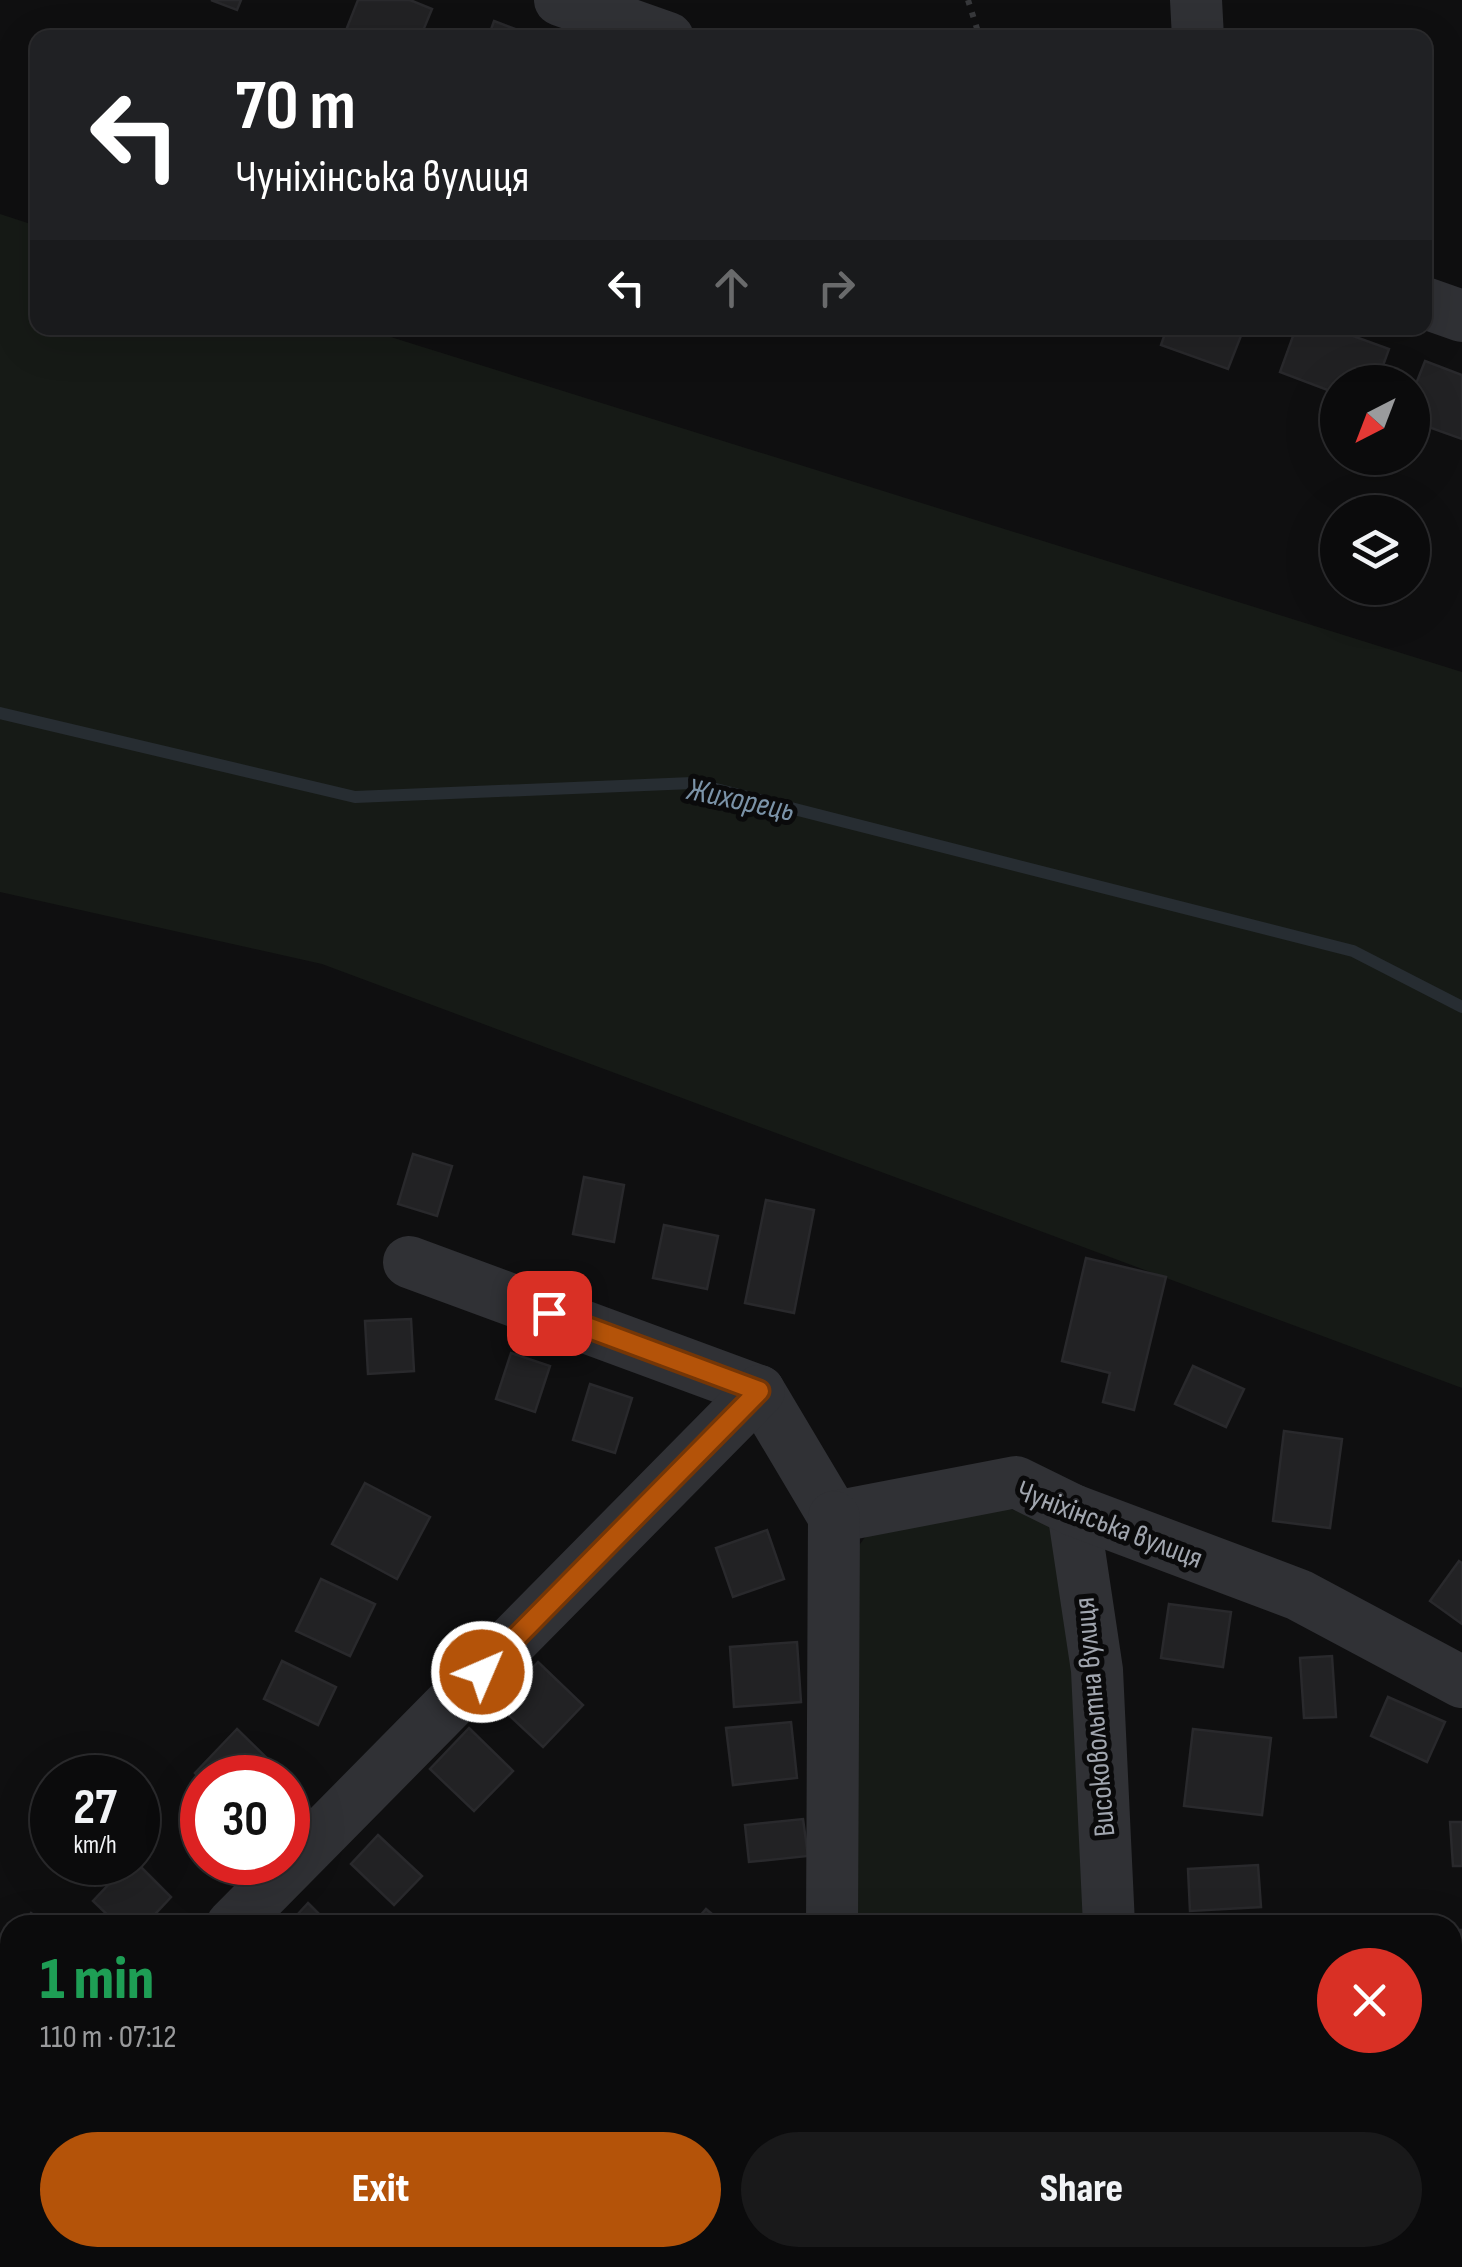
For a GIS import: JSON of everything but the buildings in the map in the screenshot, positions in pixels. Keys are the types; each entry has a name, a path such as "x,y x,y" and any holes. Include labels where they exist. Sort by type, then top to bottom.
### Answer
{"street":[{"path":"560,0 645,30"},
{"path":"1196,0 1198,30"},
{"path":"1432,305 1462,316"},
{"path":"409,1262 759,1391 834,1518 832,1915"},
{"path":"242,1915 759,1391"},
{"name":"Чуніхінська вулиця","path":"834,1518 1016,1482 1072,1510 1299,1595 1462,1682"},
{"name":"Високовольтна вулиця","path":"1072,1510 1097,1670 1108,1915"}],"path":[{"path":"968,0 977,30"}],"shaded area":[{"path":"0,214 30,224 30,335 384,335 1462,672 1462,1388 322,964 0,892"},
{"path":"981,1500 1061,1525 1090,1915 851,1915 845,1565 881,1515"}],"waterway":[{"name":"Жихорець","path":"0,713 355,797 692,783 1353,951 1462,1007"}],"route":[{"path":"482,1672 759,1391 549,1313"}]}
